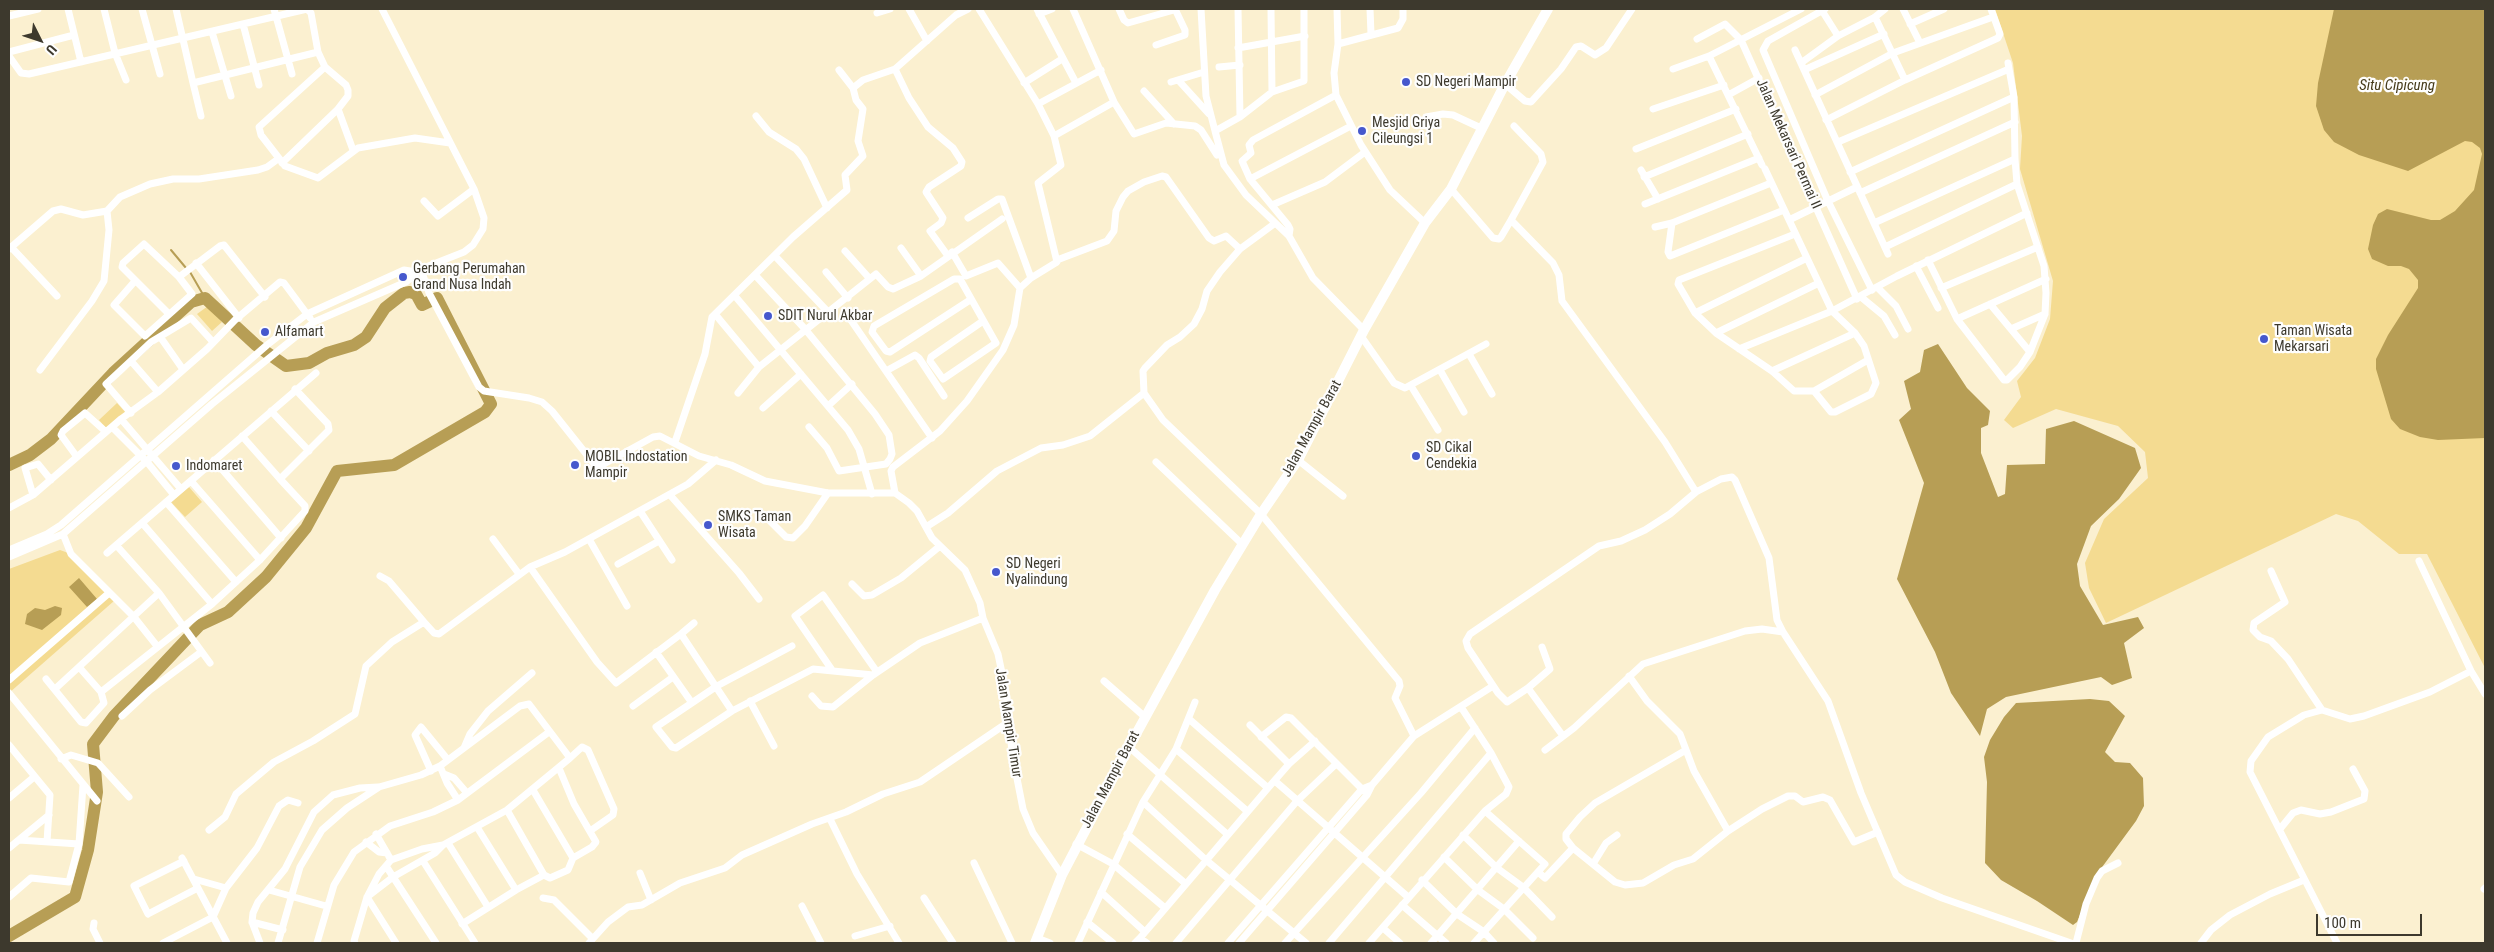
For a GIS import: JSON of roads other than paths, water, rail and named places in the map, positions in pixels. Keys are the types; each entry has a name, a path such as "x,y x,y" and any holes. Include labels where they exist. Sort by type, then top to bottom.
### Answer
{"street":[{"path":"9,16 38,9"},
{"path":"68,9 81,62"},
{"path":"104,9 115,52 126,80"},
{"path":"142,9 160,74"},
{"path":"176,9 185,38 201,116"},
{"path":"9,550 47,534 61,525 264,347 307,314 404,270 418,270 464,252 480,237 484,218 474,188 382,9"},
{"path":"877,13 890,9"},
{"path":"909,9 927,41"},
{"path":"853,88 863,80 895,69 956,15 968,9"},
{"path":"418,270 479,387 484,391 542,402 552,411 595,465 602,465 654,437 660,436 675,442 699,456 716,460 766,481 828,493 895,493 891,471 893,467 932,438 951,421 967,401 1003,350 1014,324 1020,288 1030,278 1055,265 1057,260 1038,186 1040,180 1060,165 1054,136 1038,104 979,9"},
{"path":"1052,9 1038,11 1076,83"},
{"path":"1073,9 1114,102 1134,134 1166,123 1197,127 1217,155"},
{"path":"1119,9 1124,20 1128,23 1174,9 1185,30 1185,36 1156,45"},
{"path":"1201,9 1204,72 1209,114 1224,165 1246,195 1288,236 1313,278 1363,333 1394,383 1400,387 1412,386 1486,344"},
{"path":"1238,9 1240,117"},
{"path":"1271,9 1273,42 1272,92"},
{"path":"1215,131 1240,117 1272,92 1304,81 1304,9"},
{"path":"1337,9 1338,44 1334,73 1336,95 1365,152 1390,190 1425,223"},
{"path":"1370,9 1371,34"},
{"path":"1338,44 1398,28 1403,19 1403,9"},
{"name":"Jalan Mampir Barat","path":"1036,941 1076,844 1129,746 1242,544 1298,460 1363,333 1425,223 1451,189 1481,128 1548,9"},
{"path":"1505,84 1525,101 1531,102 1562,69 1576,47 1581,46 1595,55 1606,48 1632,9"},
{"path":"1673,69 1710,56 1801,9"},
{"path":"1838,36 1823,9 1768,41 1764,50 1822,202 1867,293 1895,335"},
{"path":"1802,66 1838,36 1875,17 1885,9"},
{"path":"1903,9 1920,43"},
{"path":"1910,24 1944,9"},
{"path":"1826,120 1905,80 1998,38 2000,34 1991,9"},
{"path":"9,56 25,74 81,62 115,52 152,46 212,32 243,24 275,12 310,10 318,52 325,67 346,85 348,90 348,96 338,110 280,161 266,167 221,177 199,180 173,179 150,184 125,193 107,211 83,215 61,209 53,211 10,248 57,296"},
{"path":"275,12 292,74"},
{"path":"1875,17 1905,80"},
{"path":"1815,95 1893,53 1994,17"},
{"path":"243,24 260,85"},
{"name":"Jalan Mekarsari Permai II","path":"1696,39 1725,24 1741,40 1867,293"},
{"path":"212,32 231,96"},
{"path":"1802,66 1884,34"},
{"path":"9,52 74,35"},
{"path":"1238,48 1305,36"},
{"path":"1795,50 1886,251 2017,184"},
{"path":"193,83 318,52"},
{"path":"1710,56 1730,94 1832,312 1855,333 1864,346 1876,383 1871,394 1835,412 1831,412 1814,391"},
{"path":"1024,83 1062,59"},
{"path":"1219,67 1240,65"},
{"path":"1838,142 2008,66 2014,97 2014,159 2017,184 2038,247 2046,279 2045,314 2030,352 2020,367 2006,380 1957,319 1928,260"},
{"path":"325,67 259,127 261,135 280,161 299,173 318,178 353,150 415,138 450,143"},
{"path":"895,69 909,98 928,126 953,148 962,162 961,166 929,187 926,192 943,218 941,223 930,231 966,276 998,263 1020,288"},
{"path":"675,442 705,354 711,320 775,256 847,190 845,175 863,156 858,141 863,110 856,100 853,88 839,70"},
{"path":"1038,104 1101,70"},
{"path":"1171,82 1204,72"},
{"path":"1730,94 1759,78"},
{"path":"1179,80 1209,114"},
{"path":"1653,109 1724,85"},
{"path":"1144,91 1174,124"},
{"path":"1288,236 1290,229 1288,225 1250,179 1242,162 1251,153 1250,143 1336,95"},
{"path":"1850,172 2014,97"},
{"path":"1054,136 1114,102"},
{"path":"338,110 353,150"},
{"path":"1636,150 1736,110"},
{"path":"1426,117 1443,114 1453,115 1481,128"},
{"path":"756,116 769,132 796,149 804,159 827,208"},
{"path":"1789,220 1822,202 1858,190 2015,122"},
{"path":"1250,179 1351,126"},
{"path":"1451,189 1496,239 1501,237 1543,162 1541,154 1514,126"},
{"path":"1658,199 1643,174 1748,134"},
{"path":"1272,205 1325,182 1365,152"},
{"path":"1874,223 2014,159"},
{"path":"1645,204 1762,164"},
{"path":"1057,260 1107,242 1114,231 1116,212 1123,196 1144,182 1162,176 1170,182 1209,238 1214,240 1226,236 1240,249"},
{"path":"1655,228 1672,224 1771,183"},
{"path":"424,200 438,216 474,188"},
{"path":"968,218 998,199 1002,199 1030,278"},
{"path":"1672,224 1668,252 1670,256 1784,210"},
{"path":"40,370 92,301 104,281 109,230 107,211"},
{"path":"1739,349 1832,312 1916,266 2027,213"},
{"path":"738,393 759,367 870,279 878,274 891,289 921,276 1002,219"},
{"path":"1511,220 1556,269 1562,301 1665,442 1696,492"},
{"path":"1274,224 1240,249 1220,272 1207,291 1202,310 1194,324 1180,337 1167,345 1145,368 1143,371 1144,392 1163,420 1261,514 1399,681 1400,686 1395,698 1414,736"},
{"path":"1795,234 1678,281 1678,284 1695,313 1716,333 1772,370 1794,391 1814,391 1868,360"},
{"path":"135,281 114,305 144,336 193,293 144,244 122,265 135,281 169,314"},
{"path":"179,277 196,263 224,245 264,296"},
{"path":"1941,288 2038,247"},
{"path":"901,248 921,276"},
{"path":"845,251 870,279"},
{"path":"775,256 828,312"},
{"path":"1695,313 1807,258"},
{"path":"196,263 237,319"},
{"path":"1916,266 1938,308"},
{"path":"9,557 63,534 212,404 275,351 314,322 406,282 418,270"},
{"path":"826,272 848,298"},
{"path":"756,276 852,384 889,435 892,454 886,464 839,471 827,448 810,427"},
{"path":"970,300 890,352 886,351 872,332 874,326 954,279 960,279 970,300 996,343 1003,350"},
{"path":"1957,319 2046,279"},
{"path":"9,508 33,495 121,419 158,392 227,327 282,282 314,322"},
{"path":"1716,333 1819,283"},
{"path":"1867,293 1896,306 1908,329"},
{"path":"735,296 828,406 860,449 872,494"},
{"path":"1990,304 2030,352"},
{"path":"846,312 932,438"},
{"path":"715,314 759,367"},
{"path":"2011,329 2045,314"},
{"path":"131,413 106,386 151,342 191,318 213,342"},
{"path":"983,321 931,357 930,361 940,378 944,378 996,343"},
{"path":"1772,370 1855,333"},
{"path":"160,338 182,368"},
{"path":"1469,354 1492,394"},
{"path":"886,371 910,355 917,356 944,396"},
{"path":"131,361 158,392"},
{"path":"1440,370 1464,412"},
{"path":"107,553 143,524 295,389 316,373"},
{"path":"763,408 801,374"},
{"path":"828,406 852,384"},
{"path":"1412,386 1438,430"},
{"path":"280,479 327,434 329,426 295,389"},
{"path":"926,527 948,513 997,471 1041,448 1063,445 1090,436 1144,392"},
{"path":"206,397 212,404"},
{"path":"271,411 308,451"},
{"path":"77,456 61,435 63,431 85,413 106,432"},
{"path":"121,419 147,451 150,460 174,495"},
{"path":"112,427 140,456 150,460 180,490"},
{"path":"101,692 157,646 188,632 212,604 260,560 306,509 242,436"},
{"path":"214,460 281,538"},
{"path":"380,576 402,594 424,622 434,633 438,634 530,567 589,539 670,495 688,484 716,460"},
{"path":"1298,460 1343,496"},
{"path":"1156,462 1242,544"},
{"path":"33,495 25,468 38,464 51,480"},
{"path":"1542,647 1550,669 1528,688 1507,702 1493,686 1468,648 1466,641 1470,634 1599,546 1621,541 1645,530 1670,514 1696,492 1721,479 1732,477 1770,558 1777,620 1828,701 1896,875 1905,882 1942,898 2071,943"},
{"path":"191,481 260,560"},
{"path":"769,520 786,537 793,538 805,526 828,493"},
{"name":"Jalan Mampir Timur","path":"895,493 917,511 940,546 965,570 980,603 998,654 1007,697 1007,723 1023,809 1033,833 1062,875"},
{"path":"670,495 759,598"},
{"path":"166,502 236,582"},
{"path":"640,511 672,560"},
{"path":"143,524 212,604"},
{"path":"63,534 71,554 134,617 157,646"},
{"path":"493,539 519,574"},
{"path":"589,539 626,606"},
{"path":"618,564 660,541"},
{"path":"117,546 159,593 210,663"},
{"path":"852,584 864,596 872,595 901,578 940,546"},
{"path":"2419,561 2471,671 2485,694"},
{"path":"530,567 597,662 616,683 694,623"},
{"path":"2271,571 2285,602 2254,623 2253,630 2260,638 2271,642 2288,659 2322,710"},
{"path":"9,680 109,593"},
{"path":"55,689 159,593"},
{"path":"832,670 795,616 823,595 875,674"},
{"path":"812,696 821,706 833,707 875,674 920,643 984,618"},
{"path":"209,830 225,817 236,794 274,762 313,741 355,714 366,666 392,642 424,622"},
{"path":"1545,750 1643,664 1745,631 1762,629 1783,632"},
{"path":"682,634 732,711"},
{"path":"792,646 716,686 656,727 674,749 732,711 813,669 875,674"},
{"path":"122,716 150,690 201,652"},
{"path":"656,652 692,703"},
{"path":"46,679 84,724 104,703 101,692 79,667"},
{"path":"2337,943 2250,772 2251,761 2268,737 2304,715 2322,710 2350,719 2364,716 2422,695 2471,671"},
{"path":"464,748 470,734 488,711 532,672"},
{"path":"1629,676 1647,701 1680,734 1694,771 1728,832"},
{"path":"633,706 673,677"},
{"path":"1104,681 1145,717"},
{"path":"1228,943 1260,905 1330,830 1367,795 1372,785 1414,736 1493,686"},
{"path":"1528,688 1563,736"},
{"path":"9,693 94,798"},
{"path":"750,701 774,746"},
{"path":"1078,943 1127,834 1143,802 1176,749 1195,702"},
{"path":"260,943 252,922 258,902 285,869 306,823 323,802 333,795 360,788 379,787 431,771 526,703 529,704 570,758"},
{"path":"1369,943 1463,835 1509,790 1490,753 1461,707"},
{"path":"1261,737 1289,716 1367,795"},
{"path":"1189,719 1268,788"},
{"path":"544,898 554,900 591,941 614,916 628,907 642,905 680,883 725,868 748,852 812,824 830,819 883,794 920,782 1007,723"},
{"path":"1250,725 1289,764"},
{"path":"431,771 414,734 421,727 448,760"},
{"path":"1285,943 1421,793 1475,728"},
{"path":"317,943 326,906 334,885 354,852 376,834 390,826 433,812 458,800 549,732"},
{"path":"1134,943 1143,935 1289,764 1315,742"},
{"path":"1129,746 1228,834"},
{"path":"9,747 50,795 47,842"},
{"path":"367,897 393,878 423,861 445,844 507,810 582,747 586,748 614,809 613,815 590,831"},
{"path":"1176,749 1247,811"},
{"path":"1686,750 1595,803 1580,816 1566,834 1566,839 1573,848 1615,882 1626,885 1643,883 1674,865 1693,860 1728,832 1762,809 1793,796 1803,802 1823,797 1830,800 1854,842 1878,832"},
{"path":"1329,943 1490,753"},
{"path":"61,759 71,755 94,762 129,797"},
{"path":"1176,943 1297,802 1336,764"},
{"path":"440,766 447,783 458,800"},
{"path":"507,810 544,875 550,878 568,870 573,858 595,845 596,839 571,797 559,768"},
{"path":"2280,828 2293,813 2301,810 2320,814 2331,812 2364,799 2365,791 2353,769"},
{"path":"444,774 454,778 467,793"},
{"path":"9,798 34,777"},
{"path":"1275,781 1408,897"},
{"path":"9,897 31,878 69,882 79,844 83,785"},
{"path":"1239,943 1267,911 1362,789 1372,785"},
{"path":"278,943 300,867 322,830 347,808 379,787"},
{"path":"533,790 573,858"},
{"path":"163,943 213,917 226,888 257,848 279,806 288,800 298,803"},
{"path":"1143,802 1206,860 1306,943"},
{"path":"1474,943 1544,865 1544,861 1485,812"},
{"path":"9,848 49,815"},
{"path":"830,819 857,874 899,943"},
{"path":"477,827 516,890"},
{"path":"376,834 388,860 393,878 436,943"},
{"path":"1127,834 1186,884"},
{"path":"1463,835 1497,868 1523,887 1552,917"},
{"path":"1593,864 1606,843 1617,835"},
{"path":"19,840 79,844"},
{"path":"1431,943 1519,841"},
{"path":"366,842 388,860"},
{"path":"354,943 367,897 388,860 422,848 445,844"},
{"path":"445,844 488,907"},
{"path":"1076,844 1113,864 1165,908"},
{"path":"1538,872 1545,878 1573,848"},
{"path":"1444,857 1478,890 1504,909 1533,938"},
{"path":"198,888 148,914 134,886 183,860 194,879 227,943"},
{"path":"423,861 475,943"},
{"path":"974,863 1012,943"},
{"path":"2076,943 2086,904 2097,878 2102,870 2118,863"},
{"path":"640,873 651,900"},
{"path":"462,924 544,875"},
{"path":"194,879 226,888"},
{"path":"1422,880 1457,914 1484,932 1494,943"},
{"path":"2201,943 2212,930 2230,915 2270,894 2304,880"},
{"path":"269,890 326,906"},
{"path":"1101,892 1143,935 1147,943"},
{"path":"367,897 396,943"},
{"path":"924,898 953,943"},
{"path":"802,906 821,943"},
{"path":"1402,906 1446,943"},
{"path":"252,922 283,930"},
{"path":"1087,922 1113,943"},
{"path":"94,923 93,929 100,943"},
{"path":"855,936 890,926"},
{"path":"1383,928 1400,943"},
{"path":"1036,941 1050,943"}],"water":[{"name":"Situ Cipicung","path":"2334,9 2485,9 2485,438 2438,440 2420,437 2400,429 2391,419 2376,369 2376,359 2388,335 2418,288 2418,280 2409,269 2401,266 2388,266 2372,259 2368,249 2373,225 2378,214 2387,209 2431,220 2440,220 2455,211 2474,190 2482,154 2480,148 2472,142 2465,141 2408,171 2359,155 2334,142 2324,130 2316,106 2318,83"},
{"path":"1938,344 1967,388 1990,411 1988,425 1981,428 1981,453 1998,497 2005,494 2007,465 2045,464 2046,429 2074,421 2135,448 2141,468 2119,499 2091,526 2077,564 2080,586 2103,625 2138,617 2144,628 2124,643 2132,678 2112,685 2101,677 2006,697 1987,709 1980,736 1951,693 1935,652 1897,579 1924,483 1899,420 1911,409 1904,381 1920,372 1924,350"},
{"path":"79,578 97,599 87,607 69,587"},
{"path":"55,606 62,608 61,615 42,630 25,624 27,614 35,608 45,610"},
{"path":"2090,699 2109,701 2125,716 2105,752 2115,762 2130,763 2143,778 2144,806 2136,821 2097,874 2077,922 2073,925 2001,880 1985,863 1987,782 1984,757 1990,740 2004,717 2016,703"}],"waterway":[{"path":"171,250 186,268"},
{"path":"190,272 205,298"},
{"path":"9,465 30,455 51,439 113,373 191,302 205,298 256,345 286,366 309,363 327,353 354,345 366,337 385,308 404,293 416,294 422,305 437,298 491,404 485,412 394,465 337,471 306,528 266,577 228,612 200,625 114,716 93,744 97,792 88,850 75,897 9,936"}],"place":[{"name":"SD Negeri Mampir","path":"1406,82"},
{"name":"Mesjid Griya Cileungsi 1","path":"1362,131"},
{"name":"Gerbang Perumahan Grand Nusa Indah","path":"403,277"},
{"name":"SDIT Nurul Akbar","path":"768,316"},
{"name":"Alfamart","path":"265,332"},
{"name":"Taman Wisata Mekarsari","path":"2264,339"},
{"name":"SD Cikal Cendekia","path":"1416,456"},
{"name":"MOBIL Indostation Mampir","path":"575,465"},
{"name":"Indomaret","path":"176,466"},
{"name":"SMKS Taman Wisata","path":"708,525"},
{"name":"SD Negeri Nyalindung","path":"996,572"}]}
